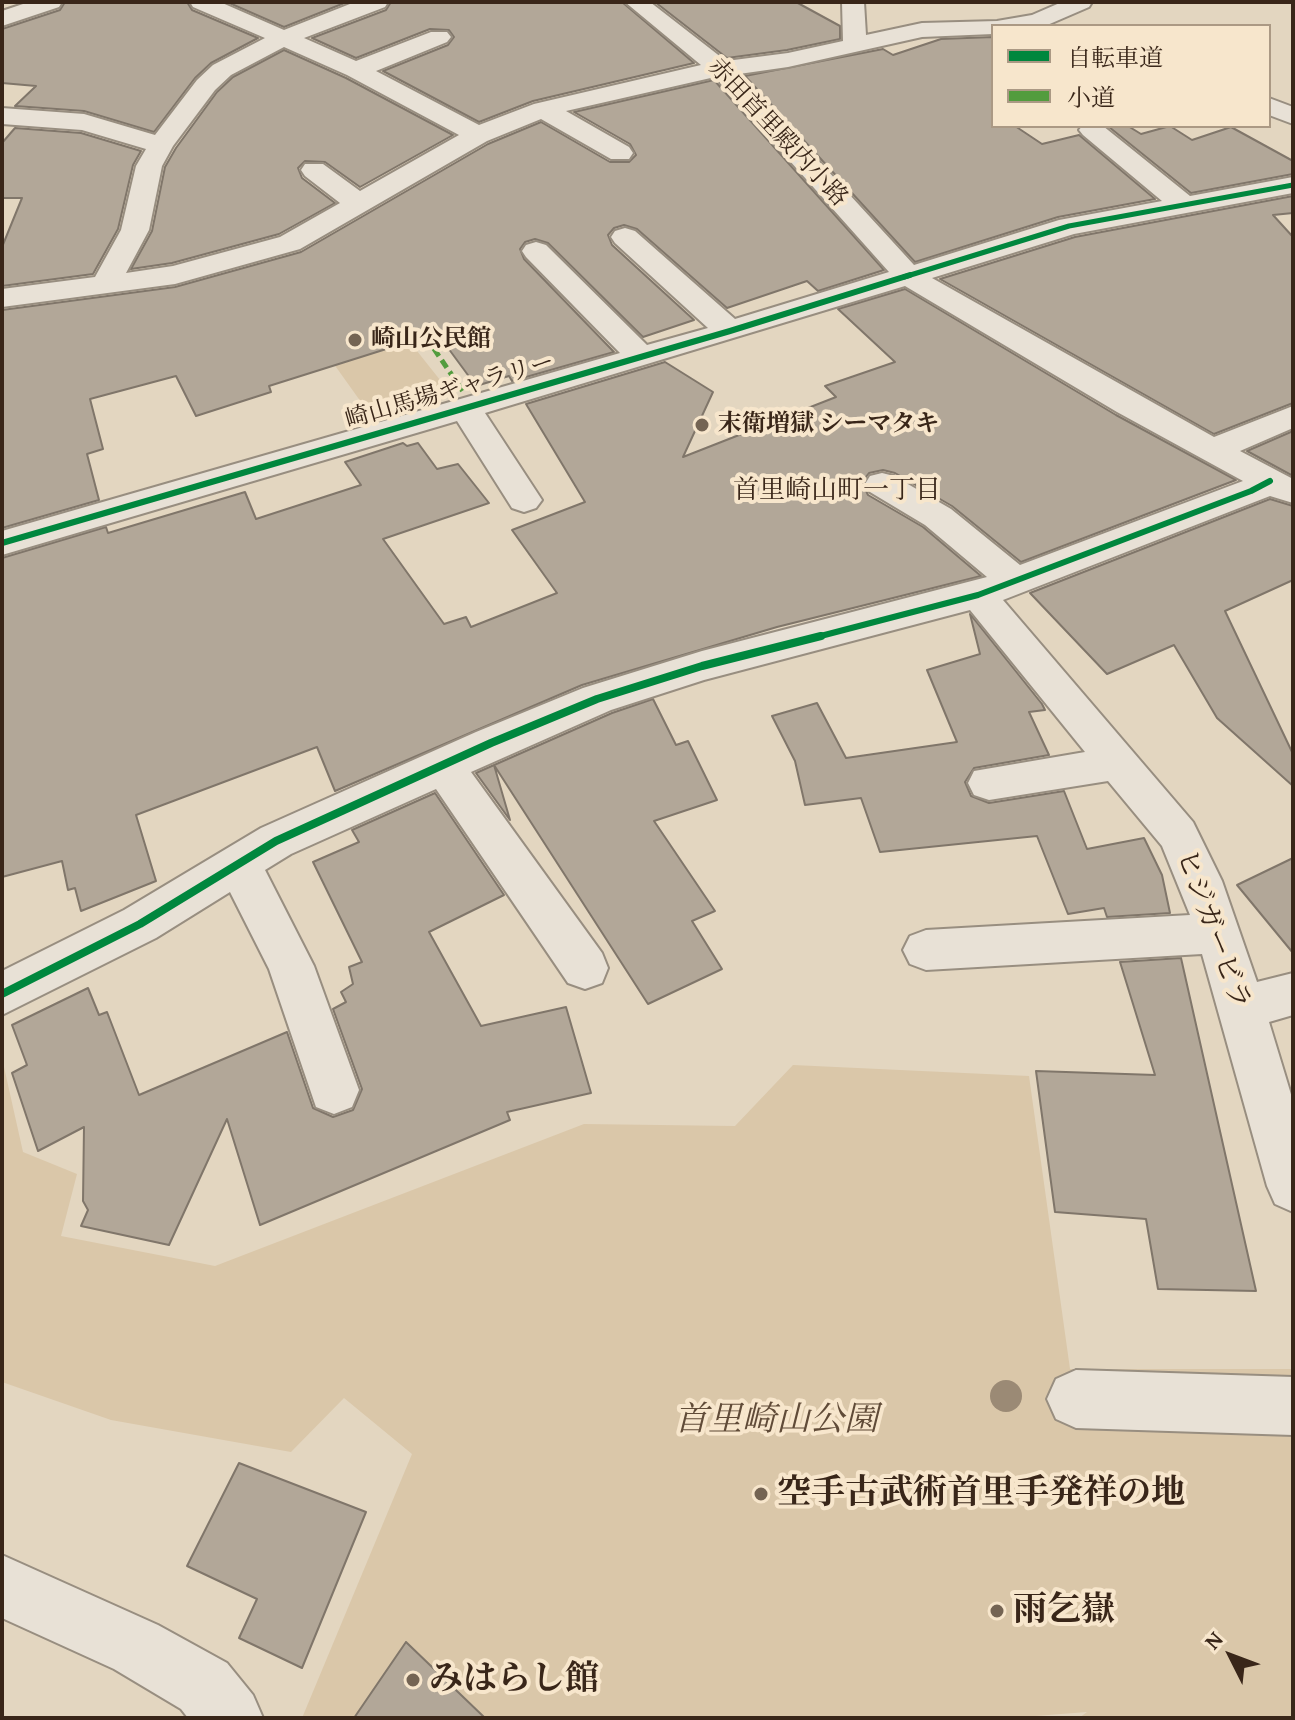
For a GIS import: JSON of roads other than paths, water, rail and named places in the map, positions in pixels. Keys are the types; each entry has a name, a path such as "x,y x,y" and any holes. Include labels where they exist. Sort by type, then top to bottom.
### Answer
{"street":[{"path":"2,19 51,2"},
{"path":"201,2 356,70 478,135"},
{"path":"105,285 135,230 149,166 206,85 222,70 285,37 377,2"},
{"name":"赤田首里殿内小路","path":"636,2 721,69 908,276 1000,332 1281,487"},
{"path":"853,2 855,43"},
{"path":"1017,24 1037,21 1081,2"},
{"path":"1056,12 1080,24"},
{"path":"2,298 195,271 290,243 478,135 543,109 721,69 788,60 922,30 957,18 991,26"},
{"path":"356,70 439,37"},
{"path":"1271,107 1293,116"},
{"path":"543,109 620,153"},
{"path":"2,116 84,122 161,145"},
{"path":"1092,130 1183,204"},
{"path":"314,170 359,204"},
{"path":"1282,188 1293,217"},
{"name":"崎山馬場ギャラリー","path":"2,543 730,331 1069,226 1282,188"},
{"path":"625,237 730,331"},
{"path":"536,251 641,357"},
{"path":"465,408 524,500"},
{"path":"1212,450 1293,416"},
{"name":"ヒジガービラ","path":"882,484 938,517 996,588 1118,763 1178,835 1200,881 1219,933 1293,1186"},
{"path":"2,994 140,924 276,841 491,743 597,699 702,666 996,588 1251,491 1281,487"},
{"path":"989,783 1118,763"},
{"path":"444,767 585,968"},
{"path":"238,863 291,966 334,1090"},
{"path":"926,950 1219,933"},
{"path":"1241,1008 1293,994"},
{"path":"1076,1399 1293,1406"},
{"path":"2,1586 136,1647 204,1686 230,1718"}],"place":[{"name":"崎山公民館","path":"355,340"},
{"name":"末衛増獄 シーマタキ","path":"702,425"},
{"name":"空手古武術首里手発祥の地","path":"761,1494"},
{"name":"雨乞嶽","path":"997,1611"},
{"name":"みはらし館","path":"413,1680"}],"district":[{"name":"首里崎山町一丁目","path":"837,491"}],"park label":[{"name":"首里崎山公園","path":"776,1421"}]}
